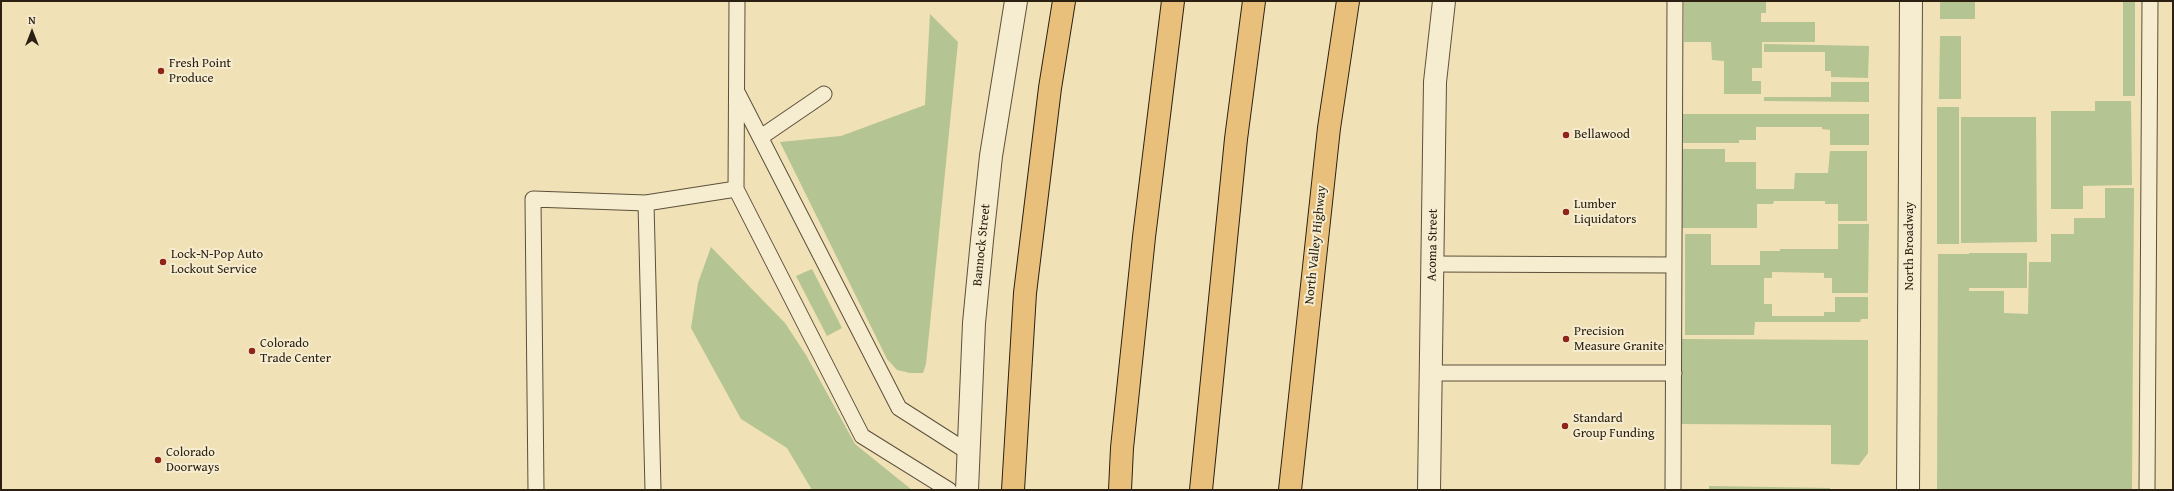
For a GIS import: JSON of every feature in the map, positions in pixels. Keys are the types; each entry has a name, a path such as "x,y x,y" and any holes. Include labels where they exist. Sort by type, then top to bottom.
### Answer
{"highway":[{"path":"1013,490 1025,293 1047,111 1064,1"},
{"path":"1120,490 1122,448 1144,238 1173,1"},
{"path":"1201,490 1236,139 1254,1"},
{"name":"North Valley Highway","path":"1290,490 1329,128 1348,1"}],"street":[{"name":"Bannock Street","path":"967,490 974,323 982,240 993,142 1016,1"},
{"name":"Acoma Street","path":"1429,490 1435,82 1444,1"},
{"name":"North Broadway","path":"1908,490 1911,1"}],"lane":[{"path":"737,1 736,189 862,436 949,490"},
{"path":"1673,490 1675,1"},
{"path":"2147,490 2150,1"},
{"path":"737,90 899,408 968,452"},
{"path":"761,138 824,94"},
{"path":"536,490 533,200 646,203 736,189"},
{"path":"646,203 653,490"},
{"path":"1432,264 1674,265"},
{"path":"1431,373 1674,373"}],"green space":[{"path":"1684,1 1766,1 1766,13 1761,13 1761,22 1815,22 1815,42 1762,42 1762,68 1752,68 1752,81 1761,81 1761,94 1724,94 1724,61 1712,60 1711,42 1684,42"},
{"path":"1940,1 1975,1 1975,19 1940,19"},
{"path":"2123,1 2135,1 2135,96 2123,96"},
{"path":"930,14 958,42 926,364 923,373 910,373 897,370 887,359 780,142 841,136 925,105"},
{"path":"1940,36 1961,36 1961,99 1939,99"},
{"path":"1764,44 1869,46 1868,78 1831,77 1831,71 1825,71 1825,52 1764,52"},
{"path":"1831,82 1869,82 1869,102 1764,101 1764,97 1831,97"},
{"path":"2095,101 2131,101 2132,185 2083,186 2083,209 2051,209 2051,111 2095,111"},
{"path":"1937,107 1959,107 1959,244 1937,244"},
{"path":"1683,114 1869,114 1869,145 1830,145 1830,130 1822,129 1822,127 1756,127 1756,140 1739,140 1739,143 1683,143"},
{"path":"1961,117 2036,117 2037,242 1961,243"},
{"path":"1682,149 1725,149 1725,162 1756,162 1756,189 1794,189 1795,173 1828,173 1830,151 1867,151 1867,221 1838,221 1838,204 1825,204 1825,201 1774,201 1773,204 1757,204 1757,228 1681,228"},
{"path":"2105,188 2134,188 2132,490 1937,490 1938,254 1969,254 1969,291 2004,291 2004,313 2028,314 2029,262 2051,262 2051,234 2074,234 2074,218 2105,218"},
{"path":"1838,224 1869,224 1868,293 1832,293 1832,278 1824,278 1824,273 1772,272 1772,278 1764,278 1764,304 1772,304 1772,316 1824,316 1824,312 1835,312 1835,297 1868,297 1868,319 1861,319 1860,322 1755,322 1754,335 1685,335 1685,234 1711,234 1711,265 1760,265 1760,251 1780,251 1780,249 1838,249"},
{"path":"711,247 785,323 806,355 855,444 912,490 812,490 787,448 741,419 691,328 698,283"},
{"path":"1969,253 2027,253 2027,288 1969,288"},
{"path":"812,269 842,328 827,336 796,276"},
{"path":"1682,339 1868,340 1868,453 1859,465 1831,464 1831,425 1681,424"},
{"path":"1709,486 1830,488 1830,490 1709,490"}],"place":[{"name":"Fresh Point Produce","path":"161,71"},
{"name":"Bellawood","path":"1566,135"},
{"name":"Lumber Liquidators","path":"1566,212"},
{"name":"Lock-N-Pop Auto Lockout Service","path":"163,262"},
{"name":"Precision Measure Granite","path":"1566,339"},
{"name":"Colorado Trade Center","path":"252,351"},
{"name":"Standard Group Funding","path":"1565,426"},
{"name":"Colorado Doorways","path":"158,460"}]}
